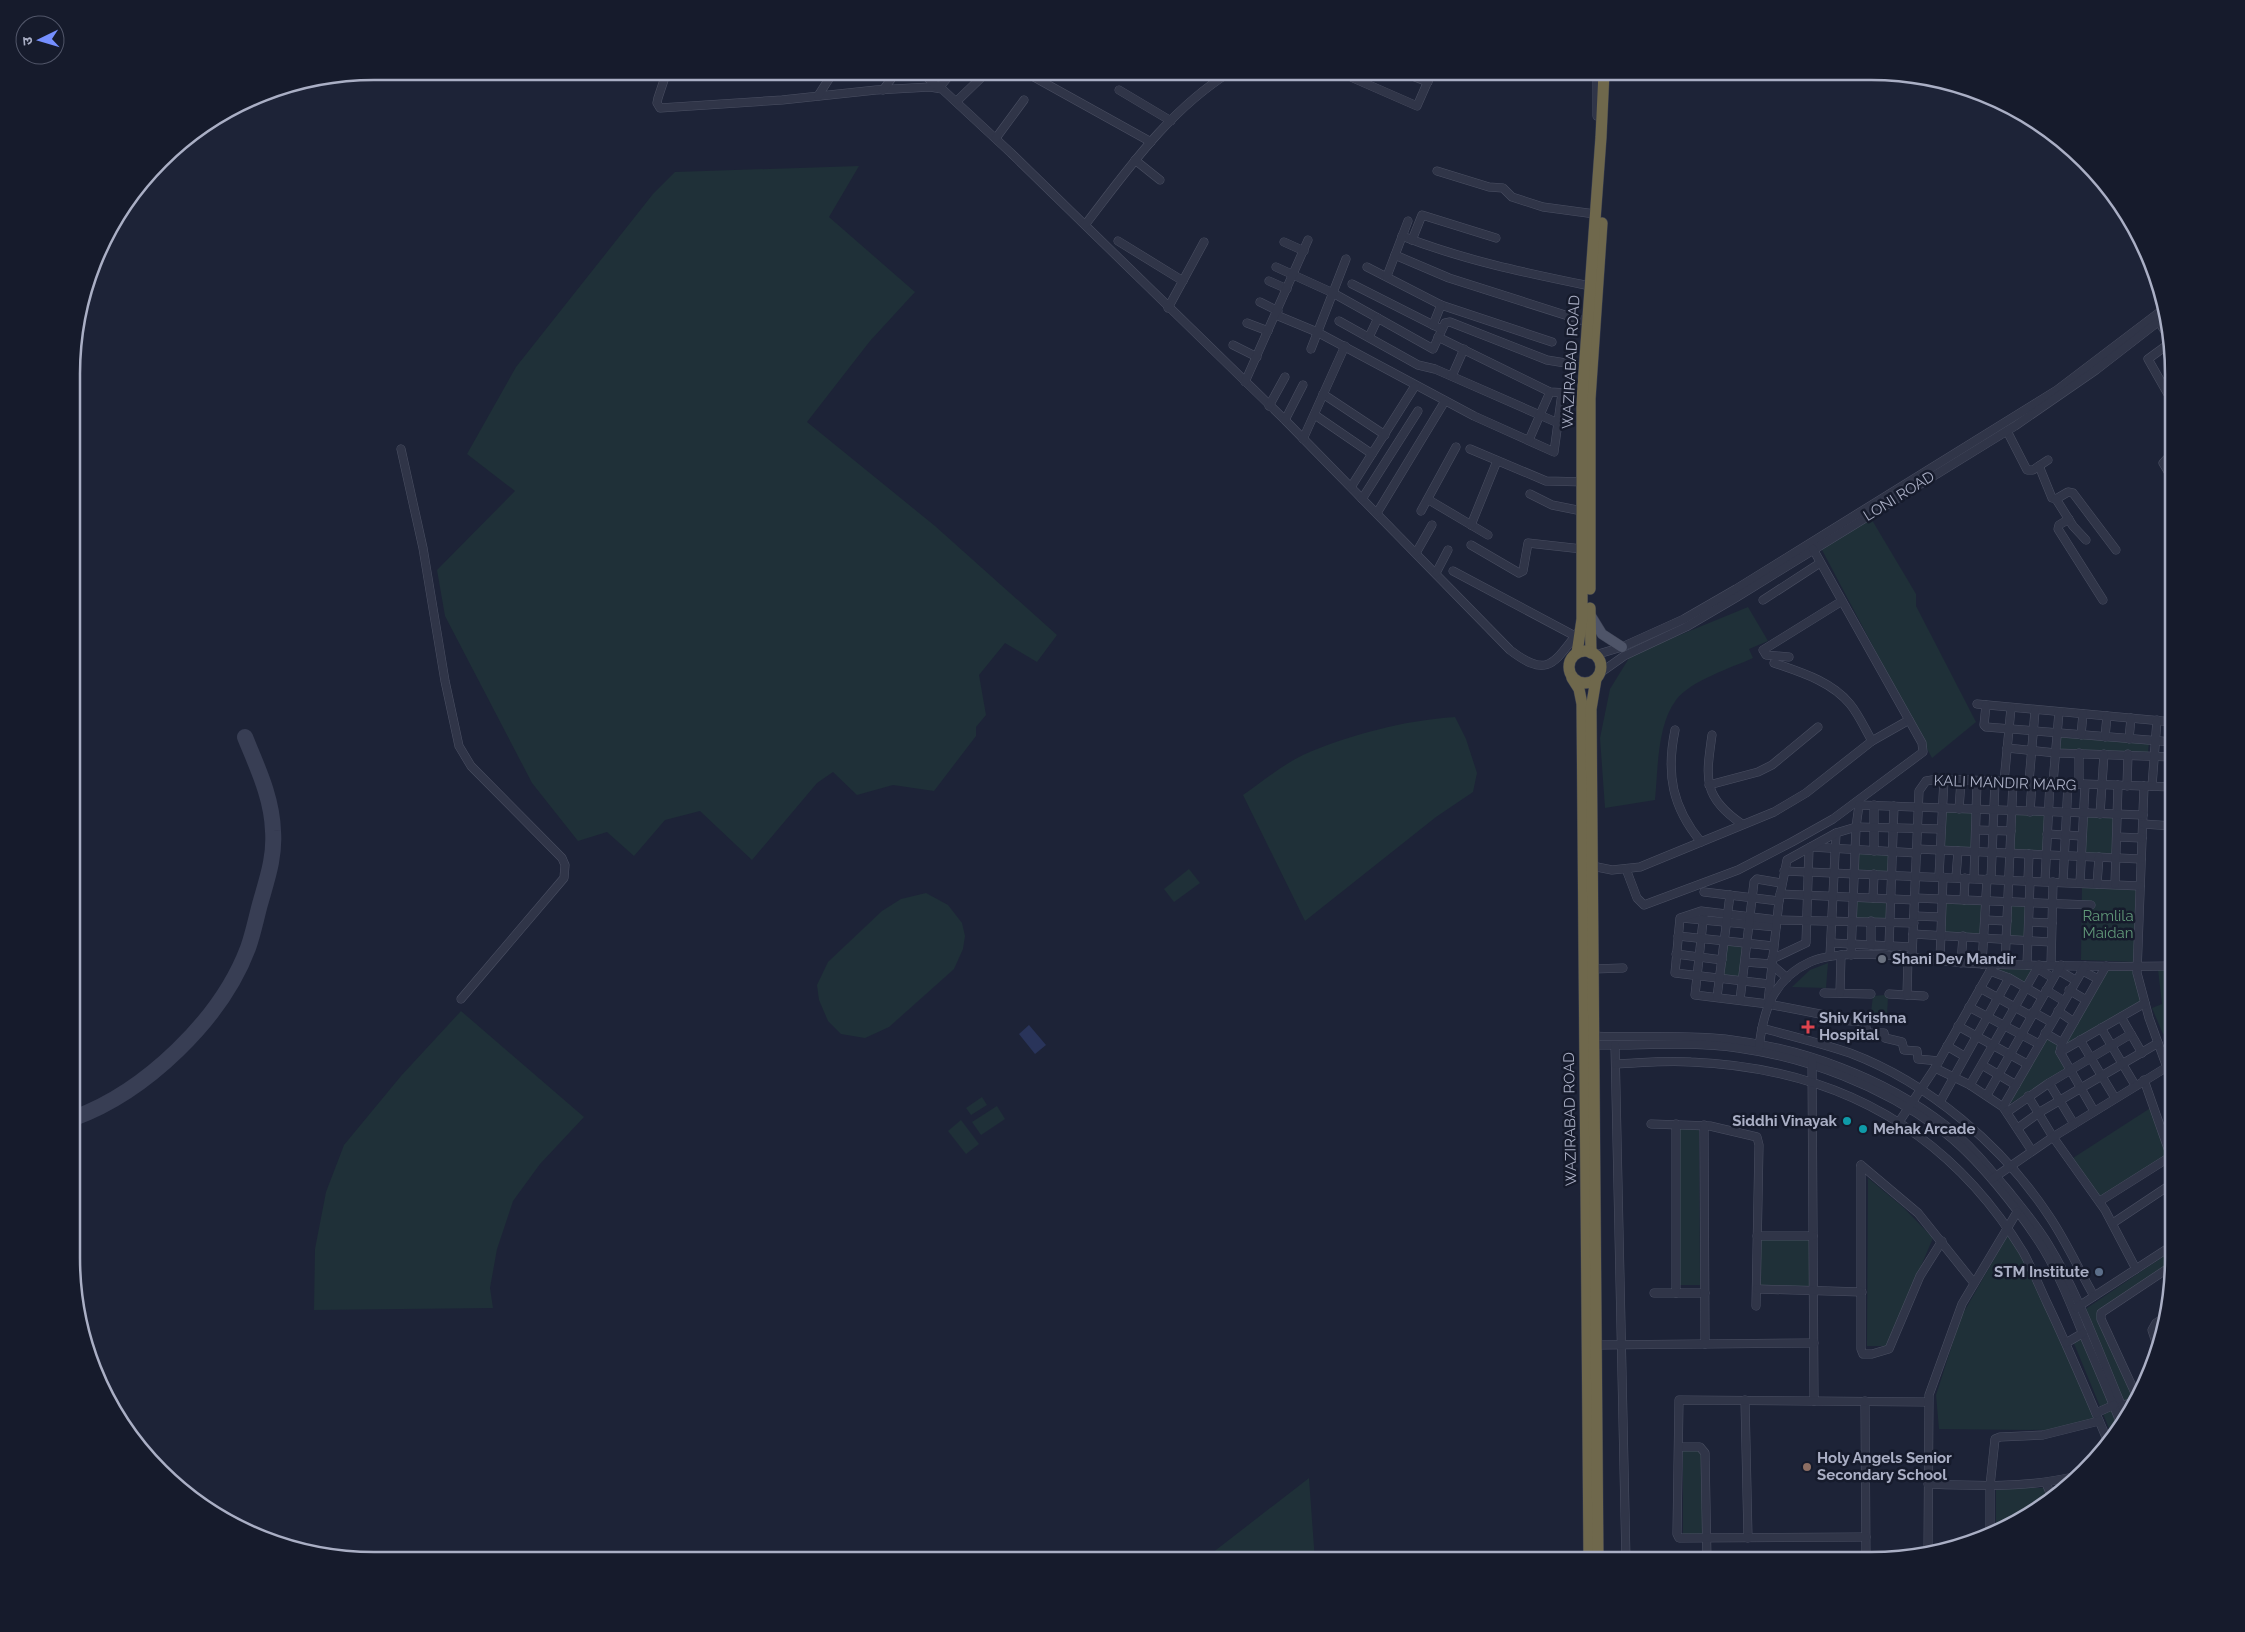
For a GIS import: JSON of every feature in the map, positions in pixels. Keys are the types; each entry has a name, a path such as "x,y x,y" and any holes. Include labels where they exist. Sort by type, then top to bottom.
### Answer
{"highway":[{"name":"WAZIRABAD ROAD","path":"1587,394 1584,366 1604,80"},
{"name":"WAZIRABAD ROAD","path":"1593,654 1586,482 1587,394 1610,80"},
{"name":"WAZIRABAD ROAD","path":"1577,653 1582,511 1586,482"},
{"path":"1577,653 1593,654 1600,662 1598,676 1584,684 1572,678 1568,665 1572,657 1577,653"},
{"name":"WAZIRABAD ROAD","path":"1589,1552 1589,1040 1593,969 1591,709 1598,676"},
{"name":"WAZIRABAD ROAD","path":"1572,678 1579,689 1582,704 1597,1345 1598,1552"}],"main road":[{"path":"1590,615 1602,634 1626,649"}],"street":[{"path":"665,80 657,103 660,108 883,90 939,88 946,80"},
{"path":"818,96 829,80"},
{"path":"883,90 891,80"},
{"path":"930,80 957,101 996,138 1284,420 1510,650 1531,664 1543,666 1556,662 1578,632 1453,571"},
{"path":"957,101 979,80"},
{"path":"1039,80 1151,142"},
{"path":"1085,225 1135,160 1171,120 1201,91 1218,80"},
{"path":"1358,80 1417,106 1428,82 1423,80"},
{"path":"1597,80 1598,132 1601,137"},
{"path":"1119,90 1171,120"},
{"path":"996,138 1024,100"},
{"path":"1135,160 1160,180"},
{"path":"1437,171 1489,187 1503,188 1512,197 1543,206 1595,214"},
{"path":"1412,240 1422,215 1496,238"},
{"path":"1387,276 1408,221"},
{"path":"1402,236 1486,264 1590,286"},
{"path":"1118,240 1183,281"},
{"path":"1245,382 1308,240"},
{"path":"1168,308 1204,242"},
{"path":"1284,242 1304,251"},
{"path":"1395,255 1449,278 1587,322"},
{"path":"1311,349 1346,259"},
{"path":"1276,267 1333,293 1433,349 1439,333 1446,322 1450,322 1547,360 1584,366"},
{"path":"1367,267 1441,304 1552,342"},
{"path":"1269,281 1287,289"},
{"path":"1352,284 1433,325 1439,333 1464,350 1550,392 1587,394"},
{"path":"1260,302 1277,313 1345,346 1444,401 1554,452 1562,393"},
{"path":"1433,325 1441,304"},
{"name":"LONI ROAD","path":"1626,649 1686,627 1729,597 2057,390 2158,313"},
{"path":"1369,337 1378,318"},
{"path":"1340,321 1418,365 1452,376 1558,423"},
{"name":"LONI ROAD","path":"1626,649 1729,597 2007,431 2096,370 2160,321"},
{"path":"1247,323 1268,331"},
{"path":"1232,345 1257,357"},
{"path":"1303,439 1345,346"},
{"path":"2163,348 2148,359 2165,389"},
{"path":"1452,376 1464,350"},
{"path":"1269,406 1285,377"},
{"path":"1284,420 1303,385"},
{"path":"1351,487 1415,386"},
{"path":"1528,440 1550,392"},
{"path":"1323,394 1385,434"},
{"path":"1377,513 1444,401"},
{"path":"1362,499 1418,411"},
{"path":"1315,415 1372,454"},
{"path":"2007,431 2027,470 2031,470 2048,460"},
{"path":"1421,511 1429,500 1456,447"},
{"path":"401,449 423,548 445,681 459,746 471,766 562,858 566,865 564,878 461,999"},
{"path":"1470,449 1497,462 1546,481 1586,482"},
{"path":"1471,525 1497,462"},
{"path":"2039,466 2051,496 2056,499 2086,540"},
{"path":"2056,499 2068,492 2073,493 2116,550"},
{"path":"1530,494 1552,505 1582,511"},
{"path":"1429,500 1488,535"},
{"path":"2069,519 2059,525 2058,530 2103,600"},
{"path":"1416,553 1432,525"},
{"path":"1471,546 1518,573 1523,571 1528,543 1582,549"},
{"path":"1626,869 1637,898 1644,904 1738,870 1833,819 1921,755 1924,748 1922,743 1812,549"},
{"path":"1436,573 1448,550"},
{"path":"1763,600 1820,563"},
{"path":"1789,656 1766,655 1763,650 1842,601"},
{"path":"1593,654 1626,649"},
{"path":"1598,676 1626,649"},
{"path":"1774,663 1818,680 1841,695 1850,704 1872,741"},
{"path":"1977,704 2035,711 2165,721"},
{"path":"1986,705 1984,727 2165,742"},
{"path":"2004,782 2011,708"},
{"path":"2030,812 2031,751 2035,711"},
{"path":"2044,881 2048,812 2056,753 2059,712"},
{"path":"2081,735 2083,714"},
{"path":"2105,736 2107,716"},
{"path":"2129,738 2131,718"},
{"path":"1592,866 1612,870 1651,864 1774,812 1806,793 1872,741 1909,720"},
{"path":"2157,720 2154,755 2143,814 2137,967 2145,1003 2165,1062"},
{"path":"1709,784 1758,772 1772,766 1818,727"},
{"path":"1675,730 1670,767 1676,802 1687,826 1700,842"},
{"path":"1712,735 1708,764 1709,784 1716,803 1726,814 1742,824"},
{"path":"2007,748 2056,753 2165,756"},
{"path":"2079,754 2083,813 2080,883"},
{"path":"2100,814 2104,754"},
{"path":"2127,786 2128,754"},
{"name":"KALI MANDIR MARG","path":"1907,995 1914,920 1919,807 1922,785 1932,779 1944,779 1977,782 2165,787"},
{"path":"1940,960 1942,899 1940,850 1944,779"},
{"path":"1959,809 1961,781"},
{"path":"1974,878 1977,782"},
{"path":"1982,964 1986,901 1992,852 1995,782"},
{"path":"2005,964 2013,782"},
{"path":"2063,882 2068,784"},
{"path":"2115,884 2118,785"},
{"path":"1874,805 1874,851"},
{"path":"1851,955 1858,806 2143,814"},
{"path":"1889,946 1894,806"},
{"path":"2143,824 2165,825"},
{"path":"1759,1048 1768,1004 1779,898 1787,860 1836,833 1856,827 1941,829"},
{"path":"1976,830 2011,831"},
{"path":"1830,956 1836,833"},
{"path":"2047,834 2082,836"},
{"path":"2116,837 2142,838"},
{"path":"1810,848 1893,852 1975,851 2141,860"},
{"path":"1745,962 1772,962 1806,943 1810,848"},
{"path":"1956,877 1958,851"},
{"path":"2027,965 2030,903 2029,854"},
{"path":"2097,884 2099,857"},
{"path":"1784,871 1941,876 2140,886"},
{"path":"1873,898 1874,874"},
{"path":"1964,900 1965,878"},
{"path":"1740,1000 1752,898 1757,879 1782,883"},
{"path":"1987,1095 2053,978 2056,966 2051,942 2053,882"},
{"path":"1704,892 1752,898 1808,896 2091,905"},
{"path":"1717,997 1730,895"},
{"path":"1769,984 1676,973 1680,918 1696,912 1703,916 1776,923 1807,919 1890,922 1942,917"},
{"path":"1703,916 1695,995 1768,1004 1825,1015 1826,1020 1865,1022 1867,1033 1884,1032 1885,1038 1902,1042 1904,1050 1917,1051 1918,1059 1937,1065 1953,1078 1987,1095 2005,1110 2032,1151"},
{"path":"1985,920 2007,921"},
{"path":"1871,921 1871,945"},
{"path":"2029,922 2052,923"},
{"path":"1913,934 2051,942"},
{"path":"1678,936 1774,946"},
{"path":"1961,963 1962,936"},
{"path":"1831,943 1912,947"},
{"path":"1676,954 1722,960"},
{"path":"1840,993 1841,955"},
{"path":"1768,1004 1788,978 1804,965 1830,956 1841,955 1910,957 1982,964 2026,988 2064,1001"},
{"path":"1772,962 1788,978"},
{"path":"1899,1122 1937,1065 1992,968 2005,964 2083,968 2106,966 2165,966"},
{"path":"2056,966 2075,980"},
{"path":"2094,1111 2060,1052 2062,1043 2106,966"},
{"path":"2038,967 2053,978"},
{"path":"1970,1085 2038,967"},
{"path":"1593,969 1623,968"},
{"path":"2083,968 2098,979"},
{"path":"2005,1110 2027,1064 2083,968"},
{"path":"1940,1102 2009,978"},
{"path":"1980,988 2015,1007 2052,1022"},
{"path":"2070,990 2086,1000"},
{"path":"1824,993 1871,994"},
{"path":"1889,994 1924,996"},
{"path":"2060,1052 2145,1003"},
{"path":"1969,1006 2039,1044"},
{"path":"2058,1011 2074,1022"},
{"path":"2121,1017 2142,1053"},
{"path":"1958,1026 2027,1064"},
{"path":"1762,1028 1849,1053 1922,1089 1940,1102 2009,1166 2050,1217 2094,1296"},
{"path":"2101,1028 2135,1085"},
{"path":"2045,1033 2062,1043"},
{"path":"2005,1110 2131,1034"},
{"path":"1589,1040 1719,1039 1842,1068 1910,1105 1958,1136 2048,1244 2118,1406 2119,1415"},
{"path":"1589,1040 1615,1045 1711,1045 1759,1048"},
{"path":"2080,1040 2115,1098"},
{"path":"2018,1128 2040,1112 2158,1043"},
{"path":"1615,1045 1626,1552"},
{"path":"1947,1046 1964,1056"},
{"path":"1616,1064 1689,1061 1728,1064 1762,1070 1812,1082 1846,1095 1920,1135 1964,1174 2007,1228 2028,1262 2066,1343 2105,1435"},
{"path":"1812,1062 1814,1401"},
{"path":"1982,1065 2016,1085"},
{"path":"1993,1178 2053,1137 2165,1068"},
{"path":"2144,1080 2165,1137"},
{"path":"2049,1083 2074,1124"},
{"path":"2028,1096 2040,1112 2053,1137 2100,1202 2113,1223 2136,1269"},
{"path":"1651,1124 1704,1126 1757,1137 1759,1145 1756,1306"},
{"path":"1676,1124 1676,1293"},
{"path":"1704,1126 1705,1344"},
{"path":"2100,1202 2165,1160"},
{"path":"1942,1241 1920,1276 1891,1346 1883,1352 1867,1355 1862,1352 1861,1165 1908,1203 1942,1241 1974,1282"},
{"path":"1993,1178 2046,1253 2076,1308 2083,1333 2122,1411"},
{"path":"2113,1223 2165,1188"},
{"path":"1928,1546 1928,1402 1962,1304 2018,1212"},
{"path":"1757,1236 1813,1236"},
{"path":"2076,1308 2165,1250"},
{"path":"2134,1390 2101,1319 2101,1312 2164,1271"},
{"path":"1757,1289 1862,1292"},
{"path":"1654,1293 1705,1293"},
{"path":"2154,1336 2152,1330 2158,1322"},
{"path":"2066,1343 2083,1333"},
{"path":"1597,1345 1814,1343"},
{"path":"1866,1537 1682,1539 1678,1536 1679,1400 1928,1402"},
{"path":"1745,1400 1748,1538"},
{"path":"1865,1401 1866,1552"},
{"path":"1990,1527 1990,1486 1994,1442 1997,1438 2042,1435 2097,1417 2127,1403"},
{"path":"1679,1447 1700,1447 1705,1453 1707,1552"},
{"path":"1928,1484 1990,1486 2046,1483 2065,1479"},
{"path":"2046,1483 2049,1491"}],"green space":[{"path":"859,166 829,217 915,292 870,341 807,422 935,526 1057,635 1037,662 1005,643 979,675 986,715 976,727 976,736 934,791 893,785 857,795 833,772 817,783 752,860 700,811 665,820 634,856 607,832 578,841 532,783 445,616 437,570 515,491 467,454 516,367 653,194 675,172"},
{"path":"1869,515 1916,594 1916,606 1976,722 1932,758 1821,548"},
{"path":"1748,607 1768,641 1749,649 1753,658 1701,681 1682,693 1676,700 1665,722 1662,735 1655,800 1605,808 1600,738 1610,689 1631,655"},
{"path":"1455,717 1466,739 1477,773 1473,792 1436,817 1305,921 1243,795 1303,755 1339,741 1397,725"},
{"path":"2059,734 2149,742 2148,752 2059,751"},
{"path":"1944,809 1975,810 1973,850 1942,848"},
{"path":"2016,812 2046,813 2044,853 2014,851"},
{"path":"2085,815 2116,816 2114,856 2083,854"},
{"path":"1857,852 1891,854 1891,872 1856,871"},
{"path":"1189,869 1200,883 1174,902 1164,889"},
{"name":"Ramlila Maidan","path":"2082,885 2136,889 2134,962 2081,960"},
{"path":"926,893 948,905 962,923 965,936 963,949 954,969 889,1027 865,1038 841,1034 828,1021 819,1000 817,985 828,962 882,911 901,899"},
{"path":"1855,900 1890,901 1889,920 1854,919"},
{"path":"1944,901 1984,903 1983,936 1943,934"},
{"path":"2009,905 2029,906 2027,939 2007,938"},
{"path":"1725,943 1743,945 1739,979 1721,977"},
{"path":"1828,963 1826,988 1792,987 1810,970"},
{"path":"1996,966 2032,969 2025,985 1994,971"},
{"path":"2108,968 2133,970 2144,1003 2063,1049"},
{"path":"2158,969 2165,970 2165,1033 2163,1034 2152,1008 2162,1004"},
{"path":"1885,995 1888,997 1887,1017 1873,1017 1871,1012 1873,996"},
{"path":"461,1011 584,1117 540,1164 513,1201 497,1249 490,1288 493,1308 314,1310 315,1249 326,1192 344,1145 401,1076"},
{"path":"2045,1036 2060,1045 2066,1070 2006,1106"},
{"path":"982,1097 987,1105 971,1115 966,1108"},
{"path":"997,1106 1005,1119 981,1135 972,1122"},
{"path":"2152,1107 2165,1144 2165,1159 2102,1199 2073,1158"},
{"path":"961,1120 979,1144 966,1154 948,1131"},
{"path":"1679,1129 1699,1129 1700,1285 1679,1285"},
{"path":"1868,1178 1903,1207 1933,1238 1887,1346 1867,1346"},
{"path":"2009,1233 2029,1260 2098,1418 2046,1430 1939,1429 1936,1395 1961,1317"},
{"path":"1761,1240 1810,1240 1809,1287 1760,1286"},
{"path":"2165,1255 2164,1271 2100,1312 2133,1392 2125,1407 2084,1310"},
{"path":"2085,1334 2120,1414 2109,1429 2073,1341"},
{"path":"1683,1448 1703,1448 1703,1534 1683,1534"},
{"path":"1309,1478 1314,1552 1213,1552"},
{"path":"1996,1488 2045,1488 2047,1493 2018,1513 1996,1524"}],"water":[{"path":"1029,1025 1046,1045 1035,1054 1019,1034"}],"taxiway":[{"path":"80,1115 127,1091 178,1050 200,1027 219,1001 236,975 248,948 270,868 273,841 272,818 267,794 245,737"}],"place":[{"name":"Shani Dev Mandir","path":"1882,959"},
{"name":"Shiv Krishna Hospital","path":"1808,1027"},
{"name":"Siddhi Vinayak","path":"1847,1121"},
{"name":"Mehak Arcade","path":"1863,1129"},
{"name":"STM Institute","path":"2099,1272"},
{"name":"Holy Angels Senior Secondary School","path":"1807,1467"}]}
